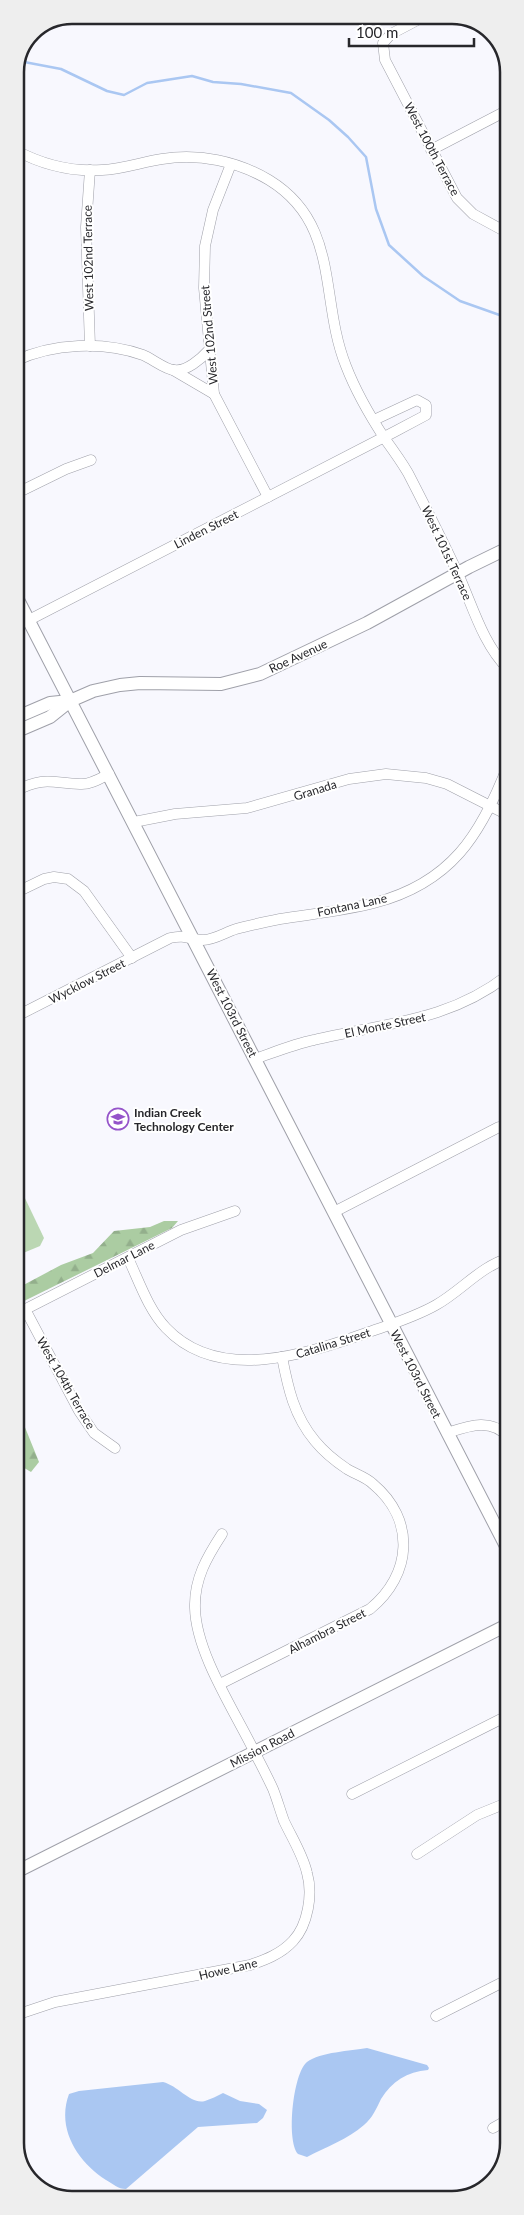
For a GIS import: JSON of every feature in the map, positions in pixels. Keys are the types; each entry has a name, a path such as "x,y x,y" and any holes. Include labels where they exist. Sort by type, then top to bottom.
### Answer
{"main road":[{"name":"Roe Avenue","path":"24,728 50,717 70,701 93,691 140,683 221,684 239,681 260,674 336,639 458,572 500,552"},
{"name":"West 103rd Street","path":"24,611 256,1059 284,1120 334,1212 447,1433 500,1527"},
{"name":"Roe Avenue","path":"24,714 50,703 70,701"},
{"name":"Mission Road","path":"24,1868 500,1628"}],"street":[{"name":"West 100th Terrace","path":"410,24 391,34 383,43 385,60 431,150 463,207 500,229"},
{"path":"431,150 500,114"},
{"name":"West 101st Terrace","path":"24,154 54,166 90,170 114,169 162,158 204,158 252,171 283,190 309,220 323,252 332,316 345,364 356,390 406,470 458,572 486,637 500,657"},
{"name":"West 102nd Street","path":"231,164 213,210 205,246 204,288 209,350 214,394 268,497"},
{"name":"West 102nd Terrace","path":"90,170 86,227 90,346"},
{"path":"24,358 42,351 76,346 126,351 144,356 173,370 214,394"},
{"path":"173,370 186,368 209,350"},
{"path":"374,420 417,400 426,405 426,415 384,437"},
{"name":"Linden Street","path":"29,620 384,437"},
{"path":"24,490 66,469 91,460"},
{"path":"24,787 48,780 82,785 109,774"},
{"name":"Granada","path":"134,822 174,814 247,808 349,779 386,774 420,777 447,784 491,805"},
{"name":"Fontana Lane","path":"193,938 204,940 254,924 355,907 401,894 422,884 458,856 473,838 500,784"},
{"path":"491,805 500,810"},
{"name":"Wycklow Street","path":"24,889 54,877 68,879 79,885 132,958"},
{"name":"Wycklow Street","path":"24,1013 170,938 183,935 193,938"},
{"name":"El Monte Street","path":"256,1059 311,1040 404,1023 432,1015 484,991 500,980"},
{"path":"334,1212 499,1127"},
{"name":"Delmar Lane","path":"24,1310 181,1230 235,1211"},
{"name":"Catalina Street","path":"128,1258 149,1303 165,1327 188,1345 202,1352 226,1358 257,1359 282,1357 315,1350 391,1324 435,1306 493,1264 500,1261"},
{"name":"West 104th Terrace","path":"24,1319 94,1433 115,1448"},
{"name":"Alhambra Street","path":"220,1684 370,1609 393,1585 402,1563 402,1533 395,1509 388,1498 372,1482 339,1464 316,1443 296,1411 289,1392 282,1357"},
{"name":"West 103rd Street","path":"447,1433 476,1424 487,1424 500,1430"},
{"path":"222,1534 200,1574 195,1608 200,1638 220,1684 254,1751"},
{"path":"352,1794 500,1720"},
{"name":"Howe Lane","path":"24,2012 55,2002 250,1965 269,1958 293,1941 306,1913 309,1889 308,1873 283,1818 273,1790 254,1751"},
{"path":"417,1854 477,1815 500,1806"},
{"path":"436,2016 500,1984"},
{"path":"493,2128 500,2124"}],"green space":[{"path":"24,1196 44,1238 40,1246 24,1253"},
{"path":"164,1221 178,1221 172,1228 24,1301 24,1285 61,1265 93,1253 114,1231 150,1227"},
{"path":"24,1425 39,1462 31,1472 24,1468"}],"water":[{"path":"367,2048 427,2065 429,2068 428,2070 407,2075 395,2082 385,2093 370,2119 351,2134 307,2157 298,2154 294,2146 292,2122 295,2092 302,2069 307,2062 320,2056"},
{"path":"163,2082 195,2100 205,2101 223,2093 240,2101 259,2104 267,2110 263,2118 257,2123 198,2127 126,2189 118,2187 96,2173 72,2143 65,2120 69,2094 79,2091"}],"waterway":[{"path":"25,62 61,69 107,91 124,95 147,83 192,76 213,82 241,84 291,93 329,120 366,157 376,209 389,245 423,276 460,301 500,315"}],"place":[{"name":"Indian Creek Technology Center","path":"118,1119"}]}
